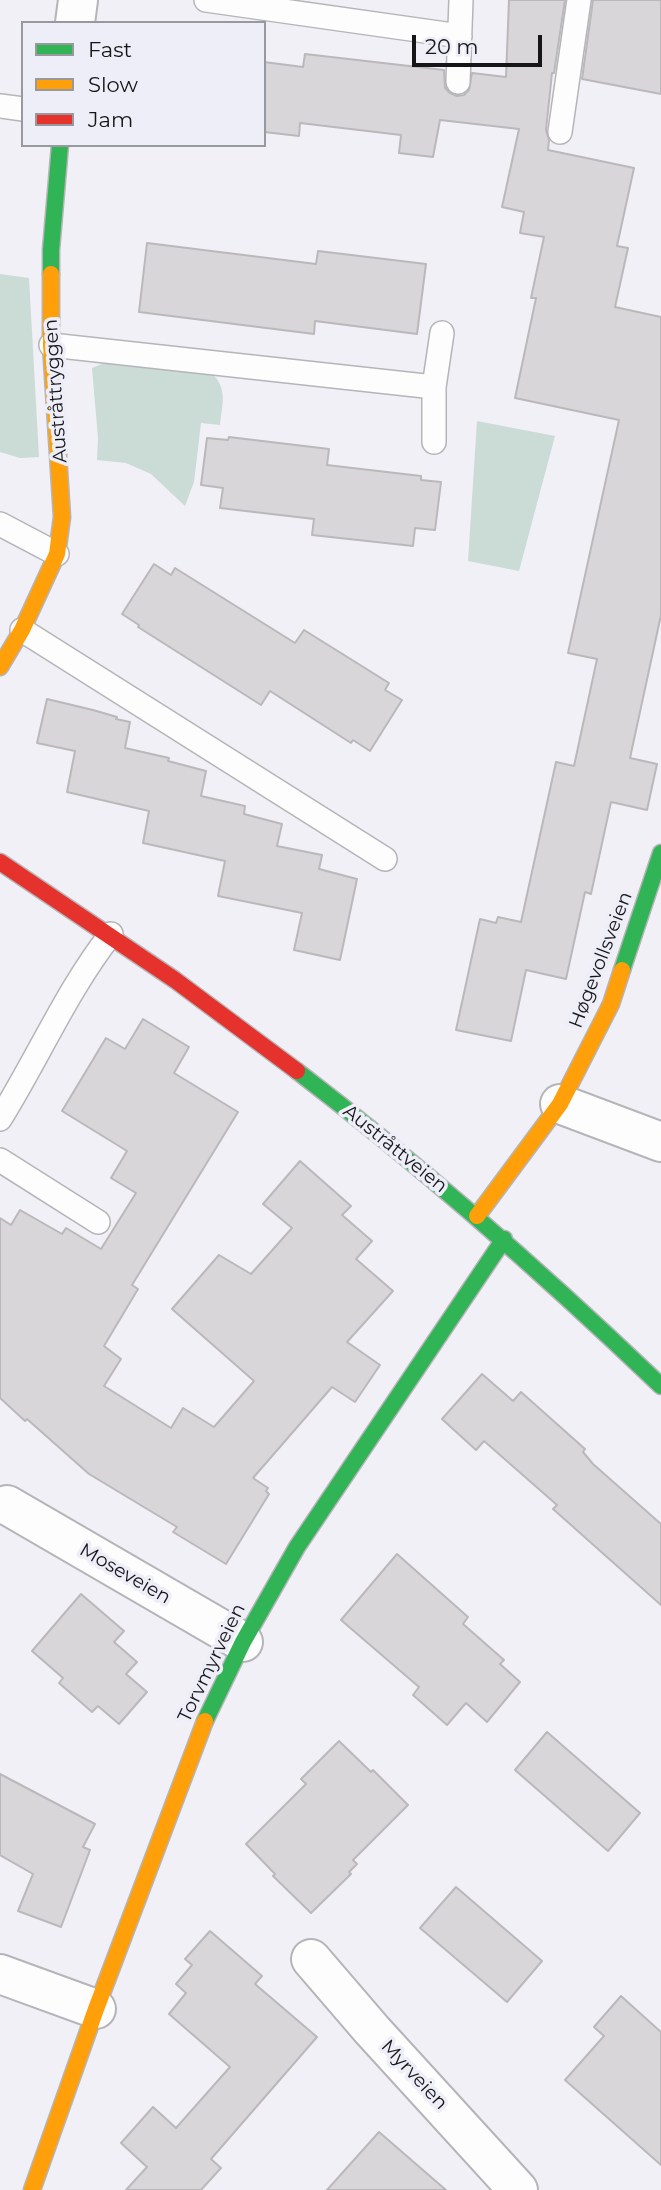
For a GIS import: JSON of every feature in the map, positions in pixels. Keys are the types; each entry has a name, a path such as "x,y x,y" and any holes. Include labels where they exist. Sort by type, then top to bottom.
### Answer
{"street":[{"path":"75,21 78,0"},
{"name":"Austråttryggen","path":"0,667 22,630 57,554 62,517 51,345 51,250 60,147"},
{"name":"Høgevollsveien","path":"477,1216 560,1104 611,1004 661,853"},
{"name":"Austråttveien","path":"0,862 111,934 213,1006 315,1084 504,1239 661,1386"},
{"path":"560,1104 661,1142"},
{"name":"Torvmyrveien","path":"32,2190 96,2009 211,1706 297,1547 504,1239"},
{"name":"Moseveien","path":"7,1504 243,1643"},
{"name":"Myrveien","path":"311,1959 518,2190"},
{"path":"0,1974 96,2009"}],"lane":[{"path":"206,0 460,36"},
{"path":"458,82 461,0"},
{"path":"560,132 579,0"},
{"path":"0,107 21,109"},
{"path":"434,442 434,387 442,333"},
{"path":"51,345 434,387"},
{"path":"0,524 57,554"},
{"path":"22,630 386,859"},
{"path":"0,1119 89,962 111,934"},
{"path":"0,1160 98,1222"}],"shaded area":[{"path":"0,274 29,278 39,457 20,458 0,452"},
{"path":"109,361 212,373 217,379 223,398 220,425 201,423 194,482 185,506 151,474 126,463 97,460 98,438 92,368"},
{"path":"477,421 555,436 519,571 468,561"}],"building":[{"path":"509,0 565,0 552,73 546,130 548,150 634,168 617,246 628,248 615,307 661,317 661,615 630,758 657,764 647,810 611,802 591,894 585,892 566,979 526,970 511,1041 456,1030 480,919 496,923 498,917 521,922 556,762 574,766 597,659 568,653 619,420 515,398 536,298 531,298 544,237 520,233 524,212 502,207 519,129 440,120 433,157 399,153 401,135 300,123 299,136 266,132 266,62 303,67 305,54 444,70 445,88 457,96 464,95 469,90 472,73 506,77"},
{"path":"593,0 661,0 661,94 582,79"},
{"path":"147,243 316,264 318,251 426,264 417,334 315,321 314,334 139,312"},
{"path":"229,437 329,449 327,465 421,476 421,480 441,482 435,530 415,528 413,546 312,535 314,519 220,508 223,488 201,485 207,438 228,440"},
{"path":"154,564 171,575 175,568 295,643 304,630 389,683 385,690 402,700 370,751 353,740 351,743 270,691 261,705 138,627 139,625 122,614"},
{"path":"47,699 130,722 125,748 169,758 168,761 206,771 201,796 245,806 244,814 282,824 277,846 322,855 319,869 357,879 340,960 294,950 302,913 218,896 225,861 143,843 149,811 67,792 75,751 37,743"},
{"path":"143,1019 189,1047 174,1073 238,1112 132,1285 138,1289 104,1346 121,1359 104,1386 171,1428 183,1408 214,1427 254,1381 172,1309 219,1255 251,1274 292,1228 263,1204 300,1161 351,1206 342,1215 372,1241 356,1259 393,1291 347,1342 380,1365 355,1402 332,1387 253,1478 268,1488 266,1491 269,1494 226,1564 173,1532 177,1527 89,1474 0,1398 0,1218 11,1225 20,1210 62,1234 66,1228 101,1249 136,1193 111,1178 127,1151 62,1111 106,1038 125,1049"},
{"path":"482,1374 513,1401 521,1392 585,1449 583,1452 593,1464 661,1524 661,1605 553,1509 557,1505 484,1441 476,1450 442,1419"},
{"path":"397,1554 468,1617 463,1624 504,1660 500,1664 520,1682 487,1722 466,1703 447,1725 413,1695 419,1687 341,1620"},
{"path":"81,1594 124,1631 114,1642 137,1662 126,1674 147,1692 119,1724 98,1706 92,1712 59,1683 63,1678 32,1651"},
{"path":"547,1732 640,1813 608,1851 515,1770"},
{"path":"339,1741 408,1805 353,1860 357,1864 349,1872 351,1874 311,1913 273,1876 275,1874 246,1844 306,1784 301,1779"},
{"path":"0,1774 95,1824 83,1847 90,1850 61,1927 18,1911 33,1874 0,1855"},
{"path":"456,1887 542,1961 507,2002 420,1928"},
{"path":"210,1931 262,1976 255,1984 317,2037 211,2159 221,2168 201,2190 126,2190 147,2167 121,2143 153,2107 176,2128 230,2067 169,2014 186,1993 176,1984 192,1965 185,1959"},
{"path":"621,1996 661,2032 661,2165 565,2080 604,2036 594,2027"},
{"path":"379,2132 446,2190 327,2190"}],"traffic: fast":[{"path":"51,274 60,147"},
{"path":"622,970 661,853"},
{"path":"297,1071 392,1146 484,1224 661,1386"},
{"path":"205,1721 243,1642 297,1547 504,1239"}],"traffic: slow":[{"path":"0,667 22,630 57,554 62,517 51,345 51,274"},
{"path":"477,1216 560,1104 611,1004 622,970"},
{"path":"32,2190 96,2009 205,1721"}],"traffic: jam":[{"path":"0,862 175,980 297,1071"}]}
